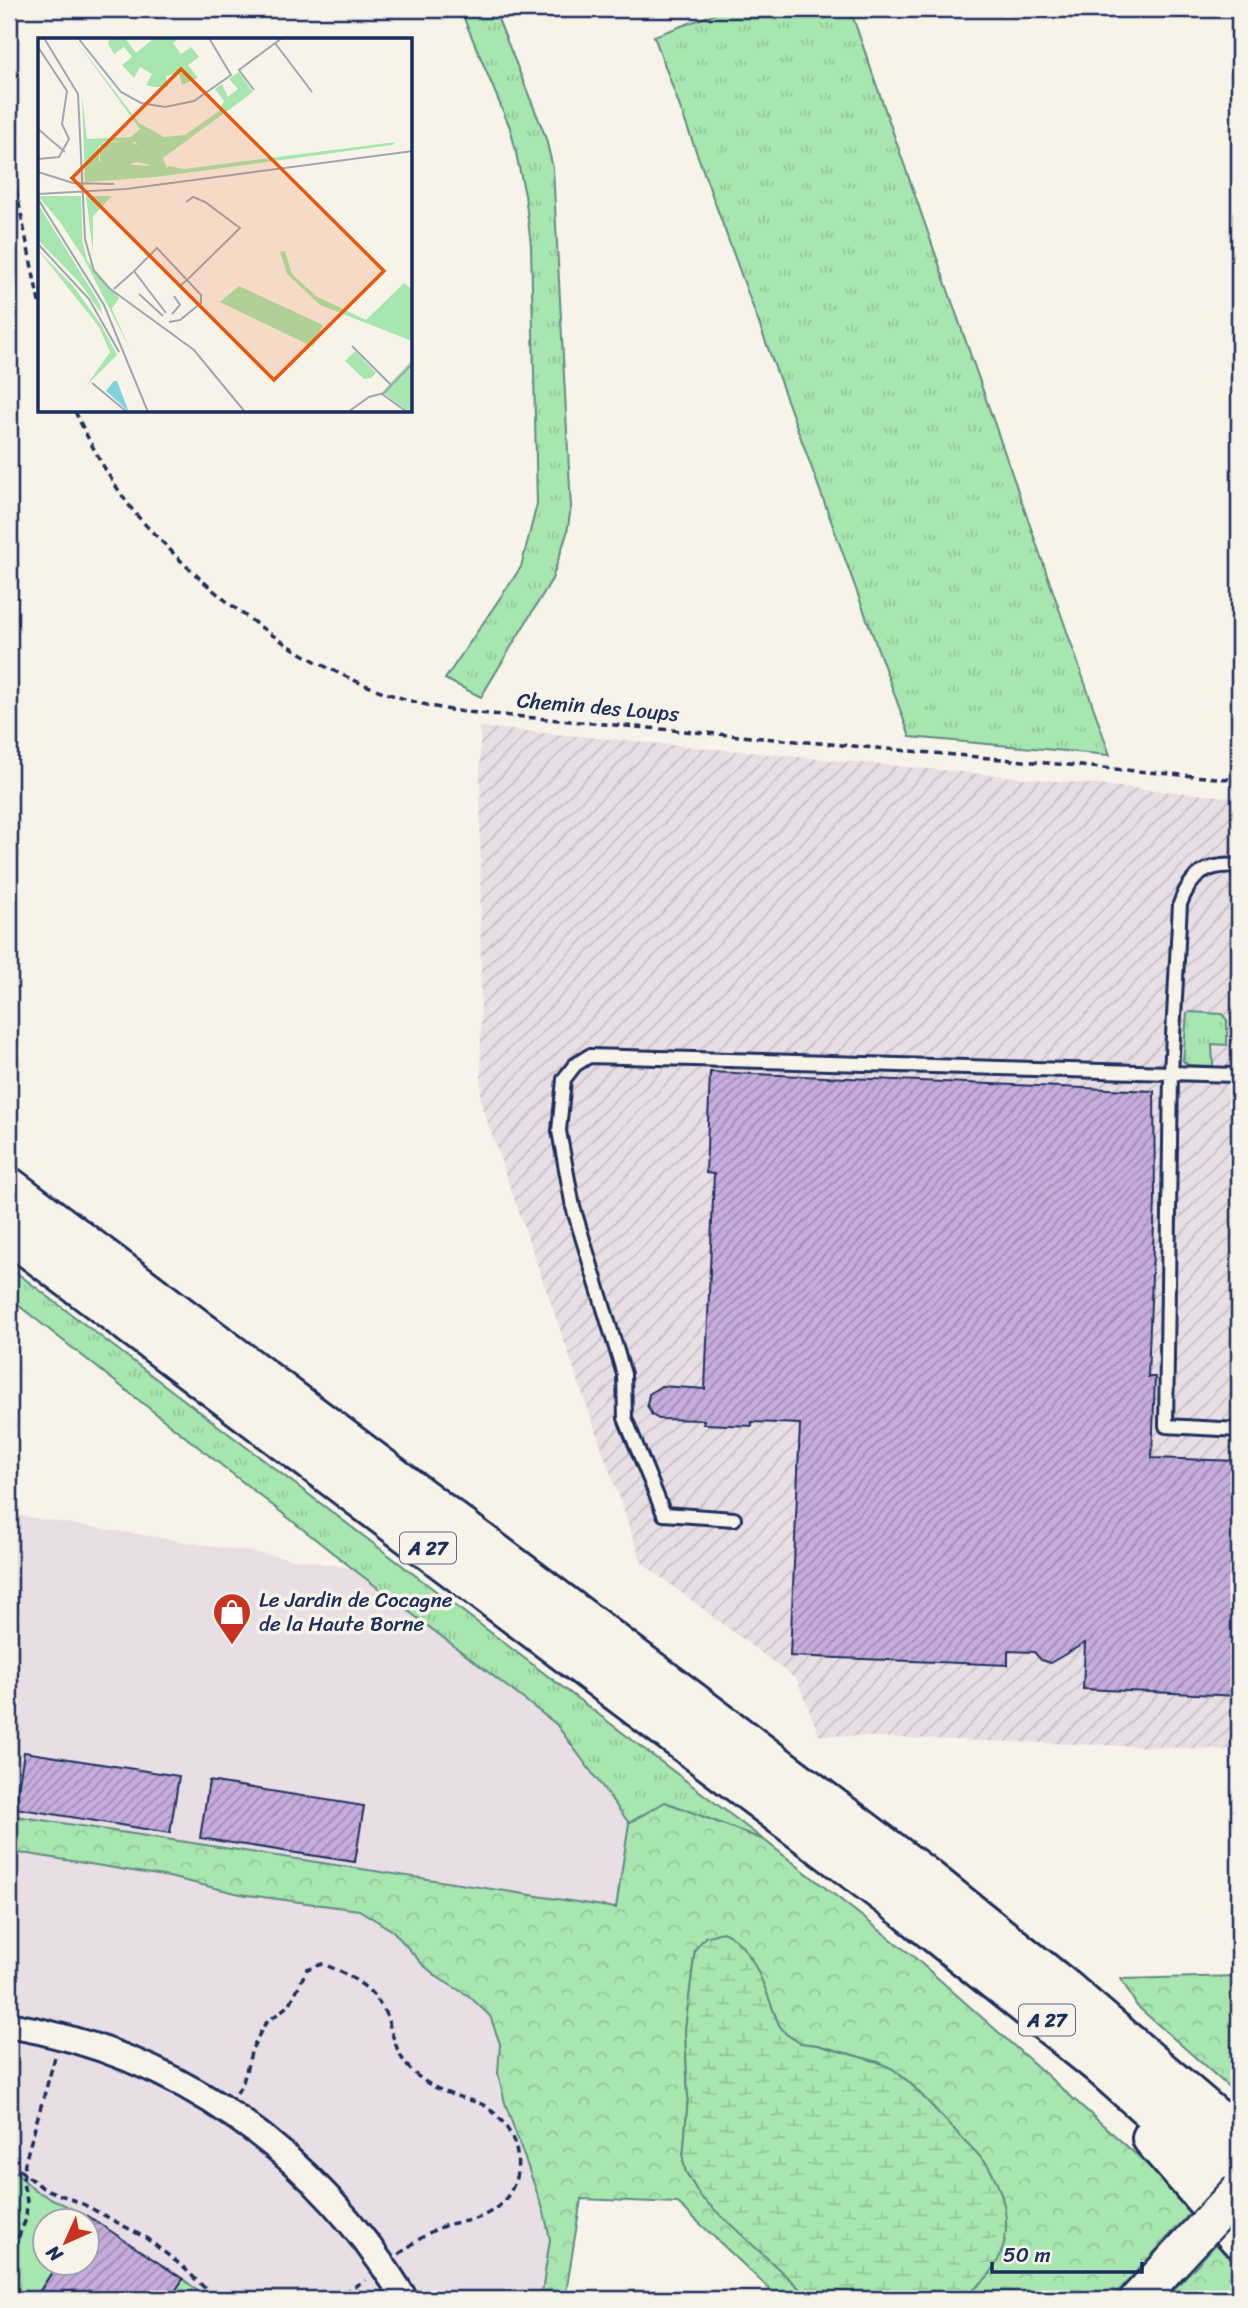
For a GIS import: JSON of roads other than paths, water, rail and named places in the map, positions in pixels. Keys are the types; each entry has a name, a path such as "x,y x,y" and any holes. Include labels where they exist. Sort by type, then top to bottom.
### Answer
{"highway":[{"name":"A 27","path":"9,1187 929,1880 1097,2015 1239,2138"},
{"name":"A 27","path":"9,1233 846,1863 1034,2010 1164,2120 1239,2189"},
{"path":"846,1863 1086,2074 1159,2146 1239,2238"}],"main road":[{"path":"1138,2299 1239,2189"}],"street":[{"path":"9,2025 53,2048 136,2062 226,2109 270,2141 312,2178 350,2220 374,2272 405,2299"}],"lane":[{"path":"1239,866 1225,865 1206,870 1192,880 1180,904 1171,1073 1166,1426 1239,1430"},
{"path":"734,1519 664,1514 625,1418 624,1374 572,1207 559,1131 564,1079 575,1066 589,1056 1235,1075"}],"place":[{"name":"Le Jardin de Cocagne de la Haute Borne","path":"232,1646"}]}
